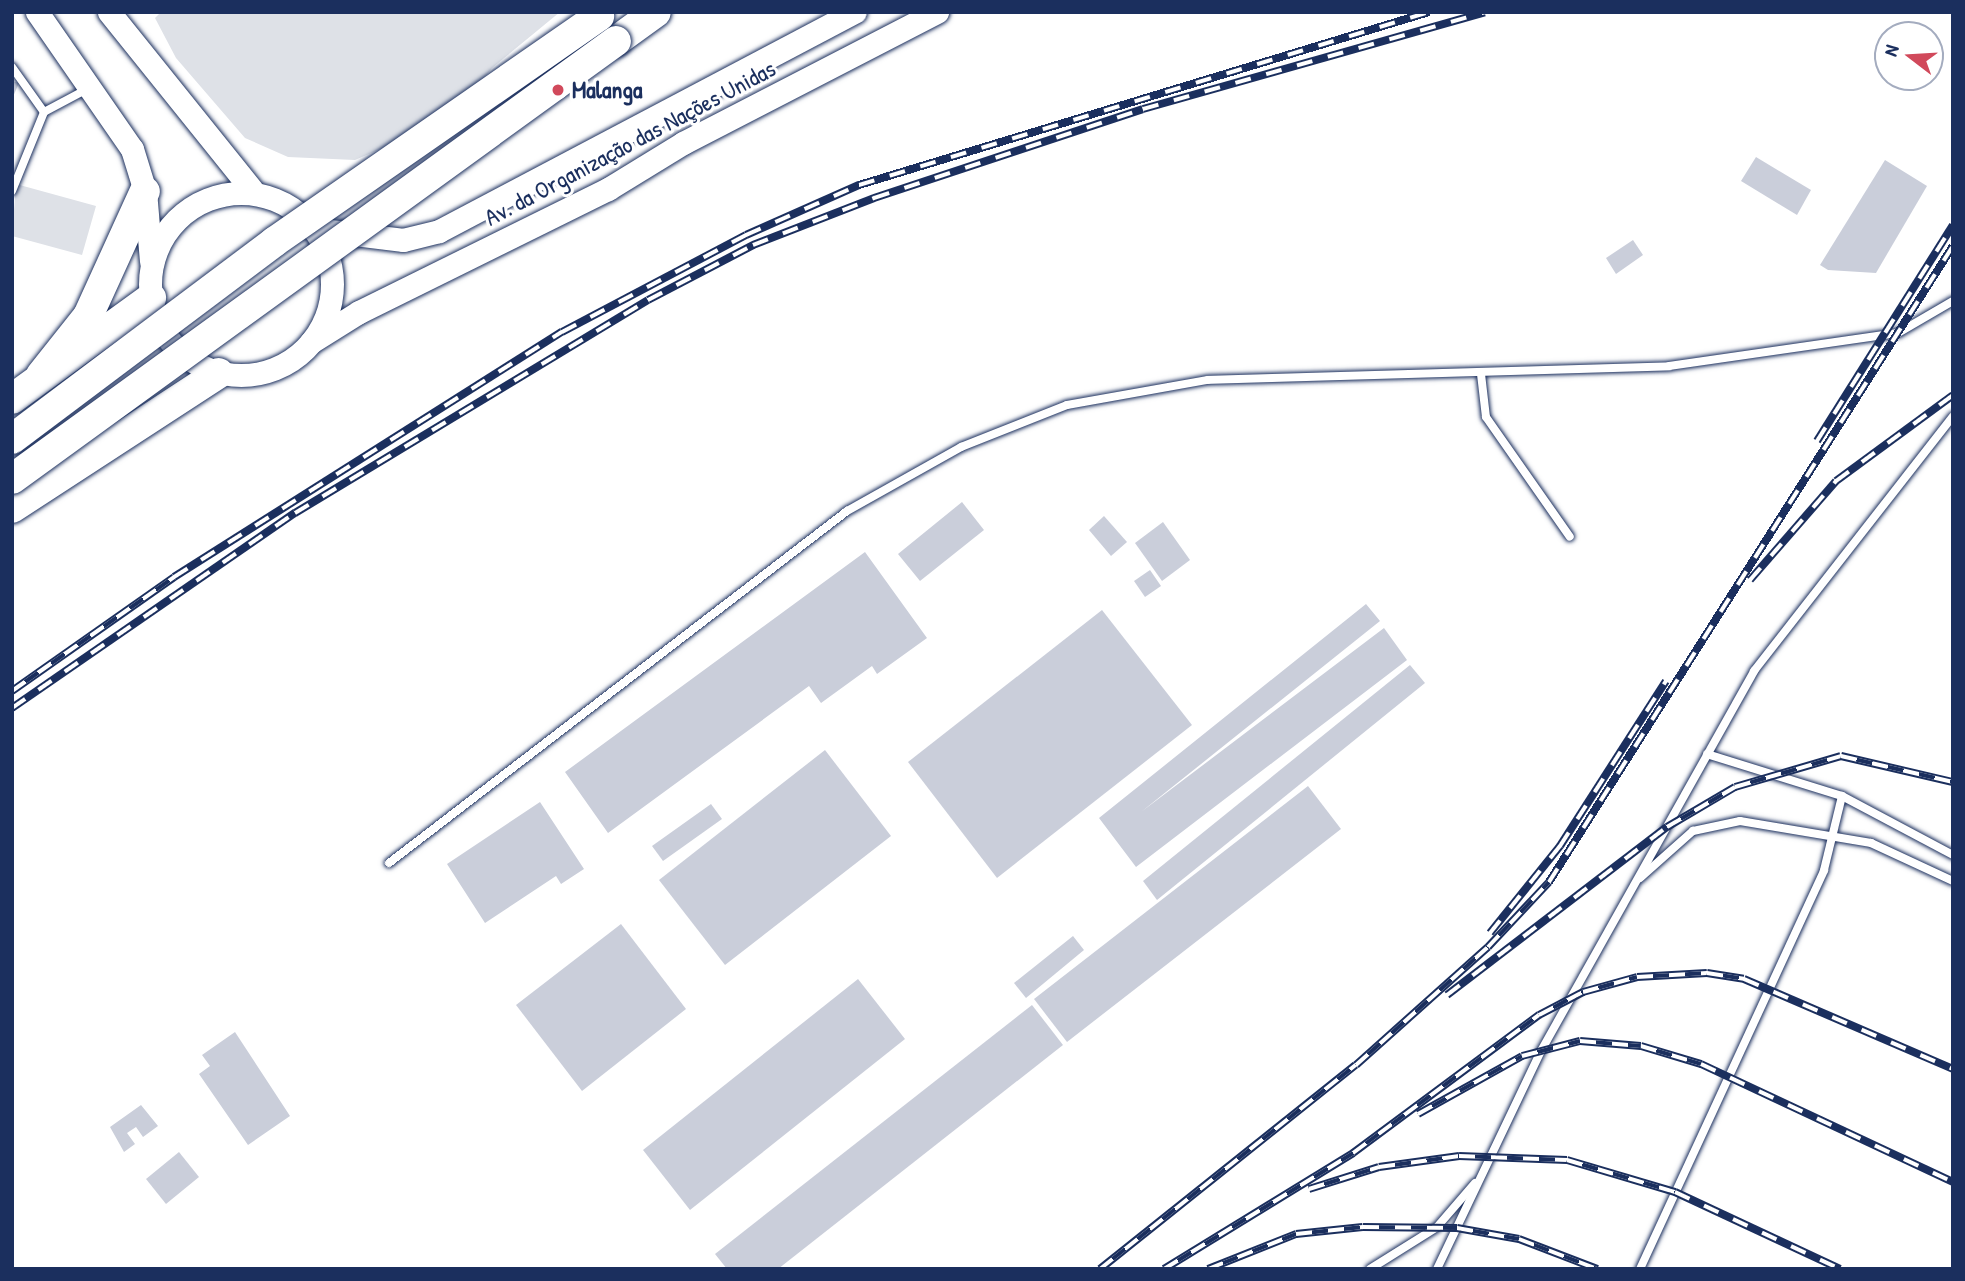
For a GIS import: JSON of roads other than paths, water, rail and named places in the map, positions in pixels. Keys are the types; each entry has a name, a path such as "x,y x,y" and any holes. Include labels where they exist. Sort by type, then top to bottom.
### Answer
{"highway":[{"path":"12,479 656,12"},
{"path":"12,439 274,242 602,14"},
{"path":"41,374 88,316 145,191"},
{"path":"12,399 41,374 151,298"},
{"path":"12,508 219,373"}],"main road":[{"path":"37,12 92,86 132,149 145,191 152,264 151,298 167,338 199,366 219,373 260,374 312,342 332,286 314,229 284,204 252,190 109,12"},
{"name":"Av. da Organização das Nações Unidas","path":"314,229 403,240 439,232 855,12"},
{"name":"Av. da Organização das Nações Unidas","path":"312,342 359,312 549,220 683,142 937,12"},
{"path":"152,264 166,233 187,211 252,190"}],"lane":[{"path":"12,67 44,112"},
{"path":"12,191 44,112 92,86"},
{"path":"389,863 848,511 961,447 1067,405 1208,380 1481,374 1669,366 1800,350 1898,333 1953,301"},
{"path":"1481,374 1486,416 1570,537"},
{"path":"1437,1269 1481,1176 1627,894 1760,662 1953,416"},
{"path":"1707,754 1842,796 1953,855"},
{"path":"1640,1269 1824,870 1842,796"},
{"path":"1627,894 1693,831 1763,821 1833,834 1899,853 1953,881"},
{"path":"1370,1269 1437,1227 1481,1176"}],"railway":[{"path":"12,691 174,577 562,332 746,235 859,185 1429,12"},
{"path":"12,708 295,513 648,300 753,245 874,198 1143,109 1485,12"},
{"path":"1817,441 1953,225"},
{"path":"1100,1269 1356,1065 1488,947 1549,882 1953,246"},
{"path":"1750,580 1836,481 1953,395"},
{"path":"1490,933 1560,846 1666,681"},
{"path":"1447,995 1667,827 1735,787 1841,756 1953,782"},
{"path":"1164,1269 1353,1153 1539,1015 1583,992 1637,977 1707,973 1744,979 1953,1069"},
{"path":"1418,1114 1522,1056 1580,1041 1641,1046 1701,1064 1953,1182"},
{"path":"1309,1189 1379,1167 1459,1156 1567,1160 1675,1192 1840,1269"},
{"path":"1208,1269 1296,1234 1363,1227 1457,1228 1519,1239 1597,1269"}],"place":[{"name":"Malanga","path":"558,90"}]}
